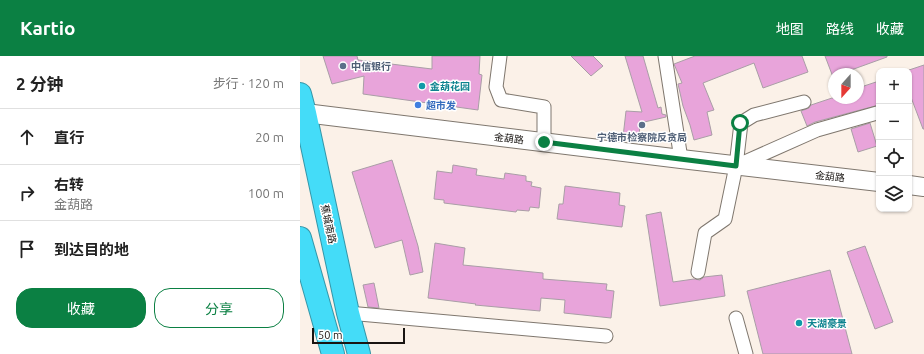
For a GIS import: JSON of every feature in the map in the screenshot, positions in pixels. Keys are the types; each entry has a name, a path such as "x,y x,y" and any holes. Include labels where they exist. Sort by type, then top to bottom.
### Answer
{"highway":[{"name":"蕉城南路","path":"303,104 348,313 359,354"},
{"path":"300,238 333,354"}],"street":[{"path":"500,56 496,87 501,100 544,107 544,142"},
{"path":"665,56 681,159"},
{"path":"698,272 705,233 725,219 736,166 740,123 754,115 804,102"},
{"name":"金葫路","path":"303,104 544,142 876,182"},
{"path":"736,166 817,130 876,113"},
{"path":"912,185 924,187"},
{"path":"348,313 606,336"},
{"path":"736,318 746,354"}],"building":[{"name":"金葫花园","path":"323,56 357,56 358,60 432,69 432,56 480,56 479,74 482,75 478,110 363,94 364,76 332,84"},
{"path":"571,56 593,56 603,66 591,76"},
{"path":"625,56 643,56 658,108 661,107 662,114 666,115 666,117 640,123 639,138 623,137 626,111 642,112"},
{"path":"695,56 802,56 808,72 763,88 754,63 703,83 714,110 707,112 712,135 694,140 683,106 678,84 682,83 674,64"},
{"path":"825,56 887,56 857,68 830,68"},
{"path":"924,65 924,129 912,100 912,69"},
{"path":"876,82 876,106 815,122 807,126 801,111 809,108 811,105 828,99 828,104 864,104 864,86"},
{"path":"870,123 876,146 858,152 851,129"},
{"path":"392,160 418,246 423,272 410,275 402,240 375,248 352,172"},
{"path":"453,165 477,169 476,175 504,179 505,173 526,176 526,181 532,182 531,186 541,188 539,208 530,207 529,211 517,210 516,212 444,203 444,200 434,199 437,171 452,173"},
{"path":"565,186 620,193 619,205 625,206 622,227 557,219 559,204 563,204"},
{"path":"661,212 673,282 694,279 700,280 704,277 722,275 725,296 660,306 646,215"},
{"path":"435,243 465,248 463,265 543,273 543,279 607,284 606,290 614,291 611,318 564,313 565,300 541,298 540,311 475,305 476,304 428,298"},
{"path":"865,246 893,322 875,329 847,252"},
{"name":"天湖豪景","path":"830,270 852,354 763,354 747,291"},
{"path":"374,283 379,308 368,307 363,285"}],"place":[{"name":"中信银行","path":"343,66"},
{"name":"金葫花园","path":"422,86"},
{"name":"超市发","path":"418,105"},
{"name":"宁德市检察院反贪局","path":"642,125"},
{"name":"天湖豪景","path":"799,323"}],"route":[{"path":"544,142 736,166 740,123"}]}
